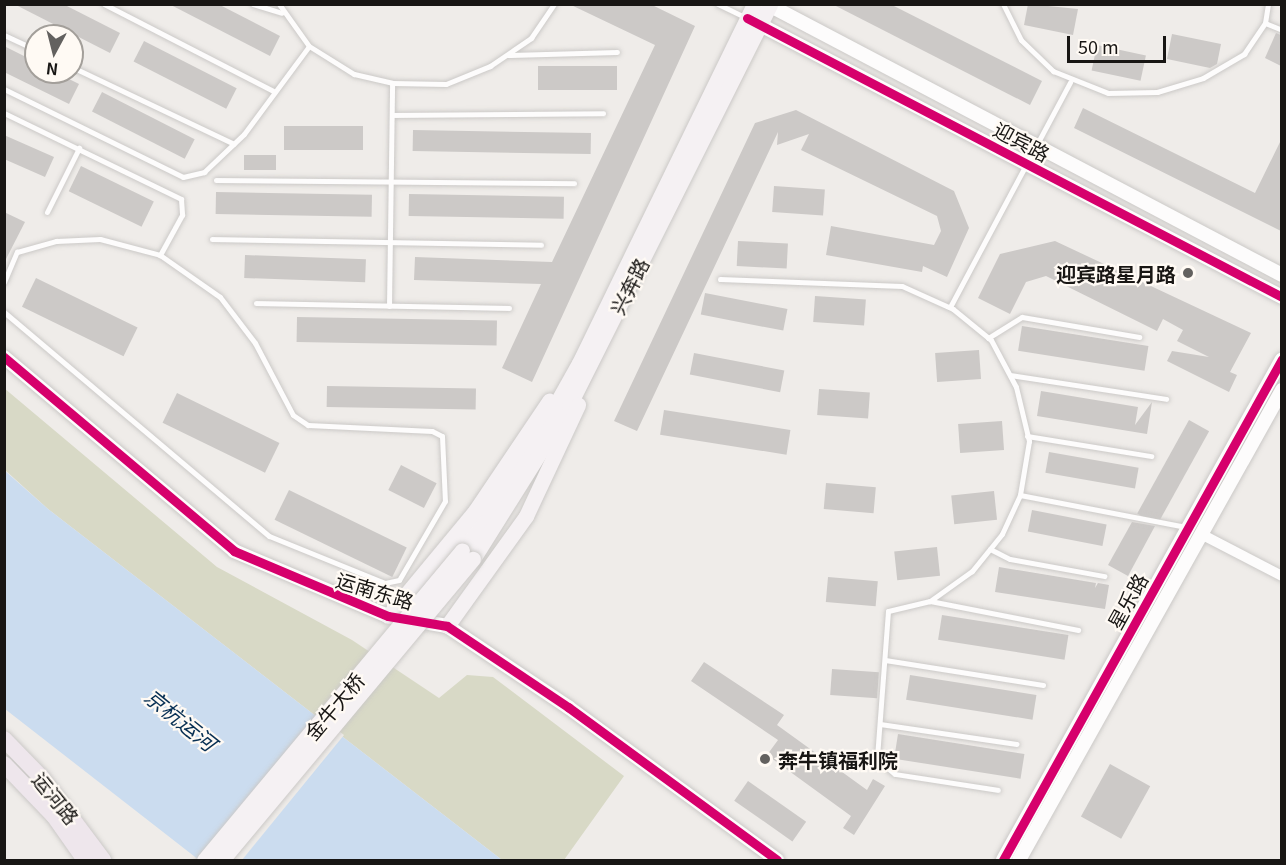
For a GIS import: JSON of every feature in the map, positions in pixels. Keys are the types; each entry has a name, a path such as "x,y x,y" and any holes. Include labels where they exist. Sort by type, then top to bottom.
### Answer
{"main road":[{"name":"兴奔路","path":"468,555 524,484 753,16 769,5"},
{"path":"388,616 475,511 523,434 584,365"},
{"path":"447,627 526,516 565,440 584,365"},
{"name":"金牛大桥","path":"204,861 468,555"},
{"name":"金牛大桥","path":"222,861 468,555"},
{"name":"运河路","path":"4,739 41,777 103,861"},
{"name":"运河路","path":"4,764 54,816 85,861"}],"street":[{"name":"迎宾路","path":"769,5 1281,275"},
{"name":"迎宾路","path":"753,16 1025,163 1281,297"},
{"name":"运南东路","path":"4,357 234,551 388,616 447,627 568,706 777,861"},
{"name":"星乐路","path":"1019,861 1195,531 1281,359"},
{"name":"星乐路","path":"1003,861 1195,531 1281,390"},
{"path":"1195,531 1281,576"}],"lane":[{"path":"104,4 275,92"},
{"path":"253,4 282,13"},
{"path":"279,4 282,13 309,46 354,74 392,83 446,84 507,55 531,38 554,4"},
{"path":"718,4 753,16"},
{"path":"1003,4 1021,40 1070,82 1108,93 1157,92 1203,78 1244,54 1265,23 1268,4"},
{"path":"1265,23 1281,30"},
{"path":"4,35 24,44"},
{"path":"4,89 183,177 204,172 234,144 309,46"},
{"path":"507,55 617,52"},
{"path":"84,73 234,144"},
{"path":"950,307 1070,82"},
{"path":"389,306 392,83"},
{"path":"4,113 181,199 182,215 160,255"},
{"path":"392,115 603,113"},
{"path":"47,212 79,148"},
{"path":"216,180 574,183"},
{"path":"4,282 17,252 56,241 100,239 160,255 220,297 255,343 301,420 432,431 442,436 445,501 399,580 385,584 269,536 4,312"},
{"path":"212,239 541,245"},
{"path":"720,279 902,286 950,307 988,338 1010,375 1027,436 1020,495 990,549 972,571 930,601 888,611 877,759 895,774 998,790"},
{"path":"256,303 509,308"},
{"path":"988,338 1022,317 1139,337"},
{"path":"1010,375 1166,399"},
{"path":"1027,436 1151,456"},
{"path":"1020,495 1195,531"},
{"path":"990,549 1010,559 1104,576"},
{"path":"930,601 1078,630"},
{"path":"885,660 1043,685"},
{"path":"880,724 1017,744"}],"green space":[{"path":"4,388 217,567 352,640 439,698 467,675 493,677 624,776 564,860 502,860 48,509 5,470"}],"water":[{"name":"京杭运河","path":"4,470 48,509 502,860 199,860 5,709"}],"pier":[{"path":"319,716 344,735 242,860 200,860"}],"building":[{"path":"14,4 63,4 120,33 110,53 84,40 84,24 53,24"},
{"path":"169,4 218,4 280,36 270,56"},
{"path":"569,4 650,4 695,26 532,382 502,368 541,284 414,280 415,257 552,262 655,45"},
{"path":"832,4 890,4 1042,81 1030,105"},
{"path":"1028,4 1078,9 1073,35 1024,25"},
{"path":"1276,33 1281,35 1281,66 1265,58"},
{"path":"1172,34 1221,44 1217,64 1210,68 1167,59"},
{"path":"144,41 237,88 226,109 134,61"},
{"path":"1097,45 1146,55 1141,81 1092,70"},
{"path":"4,46 24,56 24,82 4,72"},
{"path":"538,66 617,66 617,90 538,90"},
{"path":"28,84 79,84 69,104"},
{"path":"102,92 195,139 185,159 92,112"},
{"path":"1083,108 1255,193 1281,140 1281,231 1074,128"},
{"path":"796,110 954,191 969,228 947,277 923,266 922,272 826,255 831,226 934,245 941,231 937,216 801,150 809,134 777,145 778,132 637,431 614,421 755,123"},
{"path":"284,126 363,126 363,150 284,150"},
{"path":"413,130 591,133 591,154 413,151"},
{"path":"4,135 54,157 45,177 4,159"},
{"path":"244,155 276,155 276,170 244,170"},
{"path":"81,166 154,202 142,227 69,191"},
{"path":"774,186 825,190 823,215 772,212"},
{"path":"216,192 372,195 372,217 216,214"},
{"path":"409,194 564,197 564,219 409,216"},
{"path":"4,212 25,222 4,263"},
{"path":"738,241 788,244 787,269 737,266"},
{"path":"1055,241 1251,333 1230,372 1237,375 1229,392 1167,361 1172,351 1209,357 1177,341 1183,330 1163,319 1157,331 1046,276 1026,282 1010,314 978,298 1000,254"},
{"path":"245,255 366,259 365,282 244,278"},
{"path":"36,278 138,328 124,356 22,307"},
{"path":"705,293 787,309 783,331 701,315"},
{"path":"815,296 866,300 864,325 813,322"},
{"path":"297,317 497,320 497,345 297,342"},
{"path":"1022,326 1148,346 1145,371 1018,351"},
{"path":"979,350 981,379 937,382 935,353"},
{"path":"694,353 784,371 780,392 690,375"},
{"path":"327,386 476,389 476,410 327,407"},
{"path":"819,389 870,393 868,418 817,415"},
{"path":"1041,391 1138,407 1135,425 1152,402 1147,434 1037,416"},
{"path":"177,393 279,443 265,473 163,423"},
{"path":"664,410 790,430 787,455 660,435"},
{"path":"1189,420 1209,431 1157,525 1137,514"},
{"path":"1002,421 1004,450 960,453 958,424"},
{"path":"1049,452 1139,468 1135,488 1045,473"},
{"path":"401,465 437,483 424,508 388,490"},
{"path":"826,483 876,487 874,513 824,509"},
{"path":"289,490 407,547 392,577 275,520"},
{"path":"994,491 997,520 954,524 951,495"},
{"path":"1032,510 1107,525 1102,546 1028,532"},
{"path":"1132,522 1155,526 1128,576 1108,565"},
{"path":"937,547 940,576 897,580 894,551"},
{"path":"999,567 1096,583 1095,588 1098,583 1109,585 1105,609 995,592"},
{"path":"828,577 878,581 876,606 826,602"},
{"path":"942,615 1068,635 1065,660 938,640"},
{"path":"704,662 784,715 777,725 867,790 873,779 885,786 854,835 843,828 851,816 767,755 778,740 691,681"},
{"path":"832,669 879,672 877,698 830,695"},
{"path":"910,675 1036,695 1033,720 906,700"},
{"path":"898,734 1024,754 1021,779 894,759"},
{"path":"1110,764 1150,786 1121,839 1081,816"},
{"path":"748,781 806,822 792,841 734,801"}],"cycle path":[{"path":"747,18 1282,297"},
{"path":"4,357 234,551 388,616 447,626 568,707 777,860"},
{"path":"1003,860 1282,359"}],"place":[{"name":"迎宾路星月路","path":"1188,273"},
{"name":"奔牛镇福利院","path":"765,759"}]}
